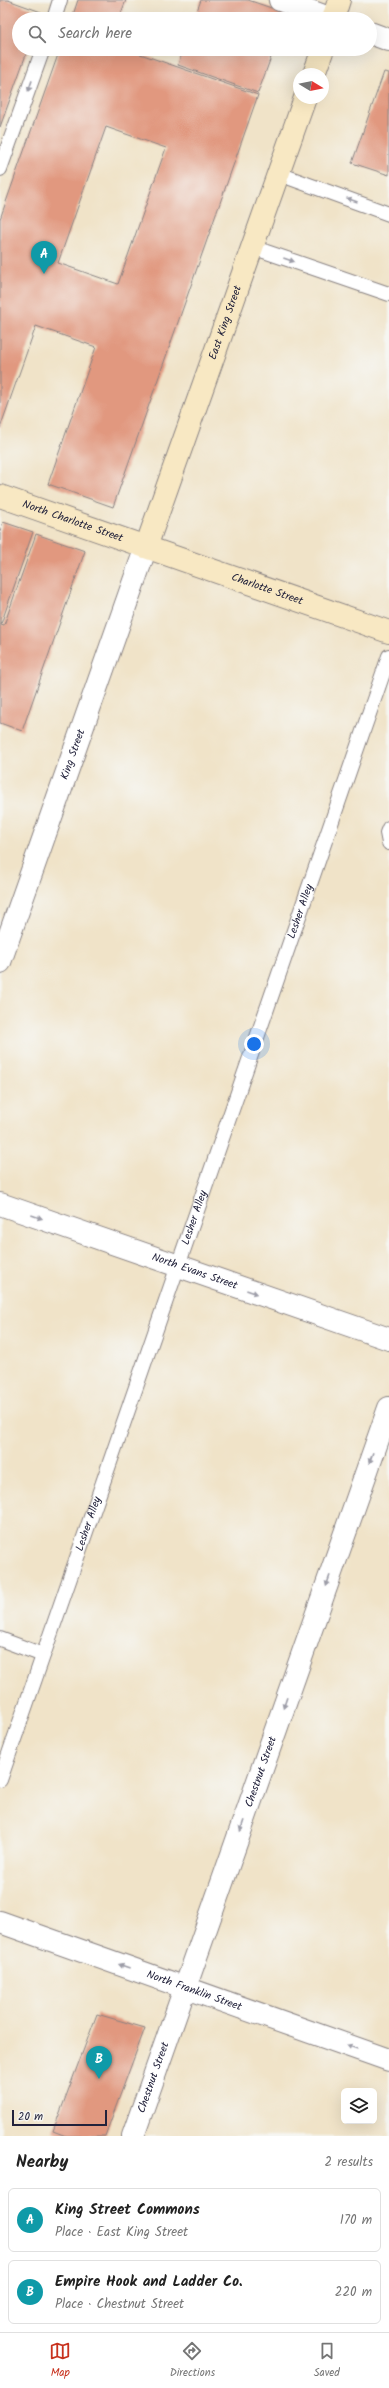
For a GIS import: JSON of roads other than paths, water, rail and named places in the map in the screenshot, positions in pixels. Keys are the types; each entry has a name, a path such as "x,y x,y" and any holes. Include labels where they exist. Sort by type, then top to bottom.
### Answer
{"main road":[{"path":"335,12 339,0"},
{"path":"316,68 320,56"},
{"name":"East King Street","path":"146,547 303,104"},
{"name":"North Charlotte Street","path":"0,496 146,547"},
{"name":"Charlotte Street","path":"146,547 389,632"}],"street":[{"path":"280,0 313,12"},
{"path":"377,36 389,40"},
{"name":"King Street","path":"0,962 146,547"},
{"name":"North Evans Street","path":"0,1204 389,1339"},
{"name":"Chestnut Street","path":"133,2136 389,1408"},
{"name":"North Franklin Street","path":"0,1922 389,2060"}],"lane":[{"path":"56,12 60,0"},
{"path":"0,169 40,56"},
{"path":"279,174 389,214"},
{"path":"252,247 389,294"},
{"name":"Lesher Alley","path":"0,1780 389,656"},
{"path":"0,1639 43,1654"}],"place":[{"name":"King Street Commons","path":"44,274"},
{"name":"Empire Hook and Ladder Co.","path":"99,2079"}]}
